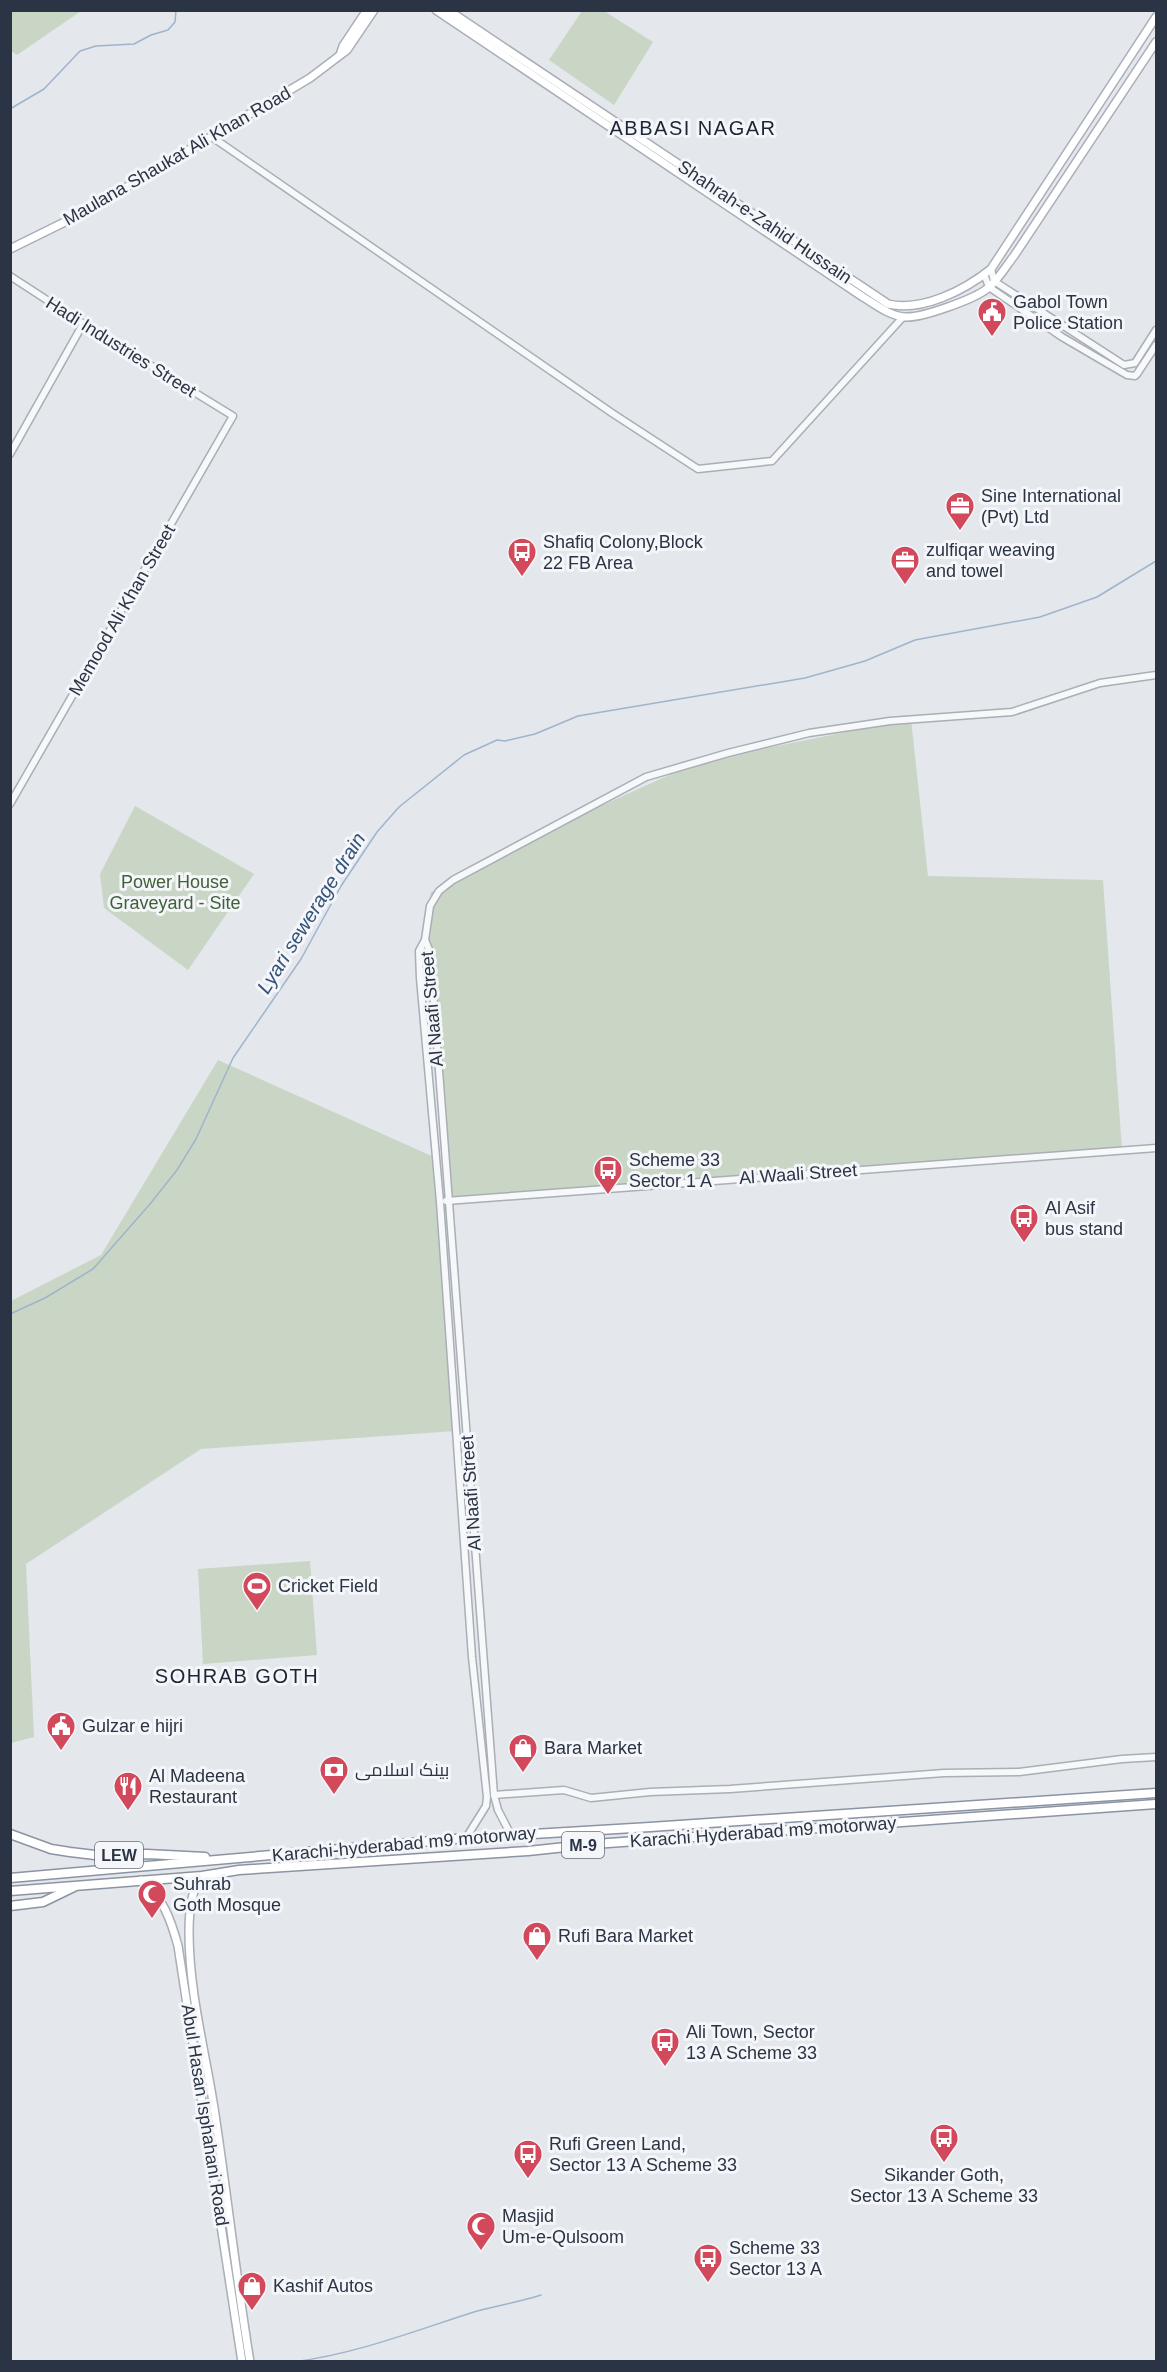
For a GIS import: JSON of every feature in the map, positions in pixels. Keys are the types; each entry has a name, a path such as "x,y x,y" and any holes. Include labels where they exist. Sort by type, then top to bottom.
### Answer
{"highway":[{"name":"Karachi-hyderabad m9 motorway","path":"10,1878 466,1838 1156,1793"},
{"name":"Karachi Hyderabad m9 motorway","path":"10,1891 202,1876 239,1870 1156,1804"},
{"name":"LEW","path":"10,1834 51,1848 86,1854 147,1854 231,1859"},
{"name":"LEW","path":"10,1906 43,1902 80,1885"}],"main road":[{"name":"Maulana Shaukat Ali Khan Road","path":"340,56 343,46 367,10"},
{"name":"Maulana Shaukat Ali Khan Road","path":"10,249 83,213 310,78 347,50 374,10"},
{"name":"Shahrah-e-Zahid Hussain","path":"436,10 863,297 886,311 903,317"},
{"name":"Shahrah-e-Zahid Hussain","path":"448,10 888,304 902,307 915,306 973,284 991,269 1156,17"},
{"path":"903,317 934,312 992,284 1014,256 1156,42"},
{"name":"Abul Hasan Isphahani Road","path":"202,1876 194,1889 189,1928 192,1984 214,2108 250,2361"},
{"name":"Abul Hasan Isphahani Road","path":"141,1880 159,1896 174,1930 199,2073 242,2361"},
{"path":"174,1930 189,1928"}],"street":[{"path":"212,137 612,413 698,469 772,460 903,317"},
{"path":"991,269 992,284"},
{"path":"984,274 992,284 1062,337 1127,375 1137,374 1156,345"},
{"name":"Hadi Industries Street","path":"10,276 82,324 233,416"},
{"path":"992,284 1124,365 1135,363 1156,330"},
{"path":"10,454 82,324"},
{"name":"Memood Ali Khan Street","path":"10,804 233,416"},
{"path":"425,940 430,906 439,891 453,879 578,815 646,777 728,753 809,733 890,721 1012,712 1100,683 1156,675"},
{"name":"Al Naafi Street","path":"425,940 430,952 494,1795 498,1810 511,1835"},
{"name":"Al Naafi Street","path":"425,940 419,951 420,978 440,1202 472,1657 487,1797 486,1806 466,1838"},
{"name":"Al Waali Street","path":"440,1202 1156,1148"},
{"path":"494,1795 564,1790 591,1798 944,1773 1019,1772 1156,1757"}],"green space":[{"path":"11,10 81,11 17,55 11,53"},
{"path":"582,11 604,11 653,42 614,105 549,60"},
{"path":"911,719 928,876 1103,880 1122,1150 449,1201 426,924 431,892 561,824 698,762"},
{"name":"Power House Graveyard - Site","path":"135,806 254,874 188,970 104,908 100,874"},
{"path":"218,1060 436,1158 455,1431 201,1449 26,1564 34,1737 11,1743 11,1301 101,1255"},
{"name":"Cricket Field","path":"310,1561 317,1655 203,1664 198,1569"}],"waterway":[{"path":"10,109 44,89 80,51 96,46 134,44 151,35 168,30 175,22 176,10"},
{"name":"Lyari sewerage drain","path":"10,1314 45,1298 93,1269 150,1204 177,1170 196,1139 233,1058 301,959 341,886 377,832 399,807 464,755 497,740 505,741 535,734 578,716 805,678 865,661 915,640 1040,617 1097,597 1156,561"},
{"path":"293,2362 362,2348 474,2312 541,2295"}],"place":[{"name":"Gabol Town Police Station","path":"992,338"},
{"name":"Sine International (Pvt) Ltd","path":"960,532"},
{"name":"Shafiq Colony,Block 22 FB Area","path":"522,578"},
{"name":"zulfiqar weaving and towel","path":"905,586"},
{"name":"Scheme 33 Sector 1 A","path":"608,1196"},
{"name":"Al Asif bus stand","path":"1024,1244"},
{"name":"Cricket Field","path":"257,1612"},
{"name":"Gulzar e hijri","path":"61,1752"},
{"name":"Bara Market","path":"523,1774"},
{"name":"بینک اسلامی","path":"334,1796"},
{"name":"Al Madeena Restaurant","path":"128,1812"},
{"name":"Suhrab Goth Mosque","path":"152,1920"},
{"name":"Rufi Bara Market","path":"537,1962"},
{"name":"Ali Town, Sector 13 A Scheme 33","path":"665,2068"},
{"name":"Sikander Goth, Sector 13 A Scheme 33","path":"944,2164"},
{"name":"Rufi Green Land, Sector 13 A Scheme 33","path":"528,2180"},
{"name":"Masjid Um-e-Qulsoom","path":"481,2252"},
{"name":"Scheme 33 Sector 13 A","path":"708,2284"},
{"name":"Kashif Autos","path":"252,2312"}],"district":[{"name":"ABBASI NAGAR","path":"693,128"},
{"name":"SOHRAB GOTH","path":"237,1676"}]}
